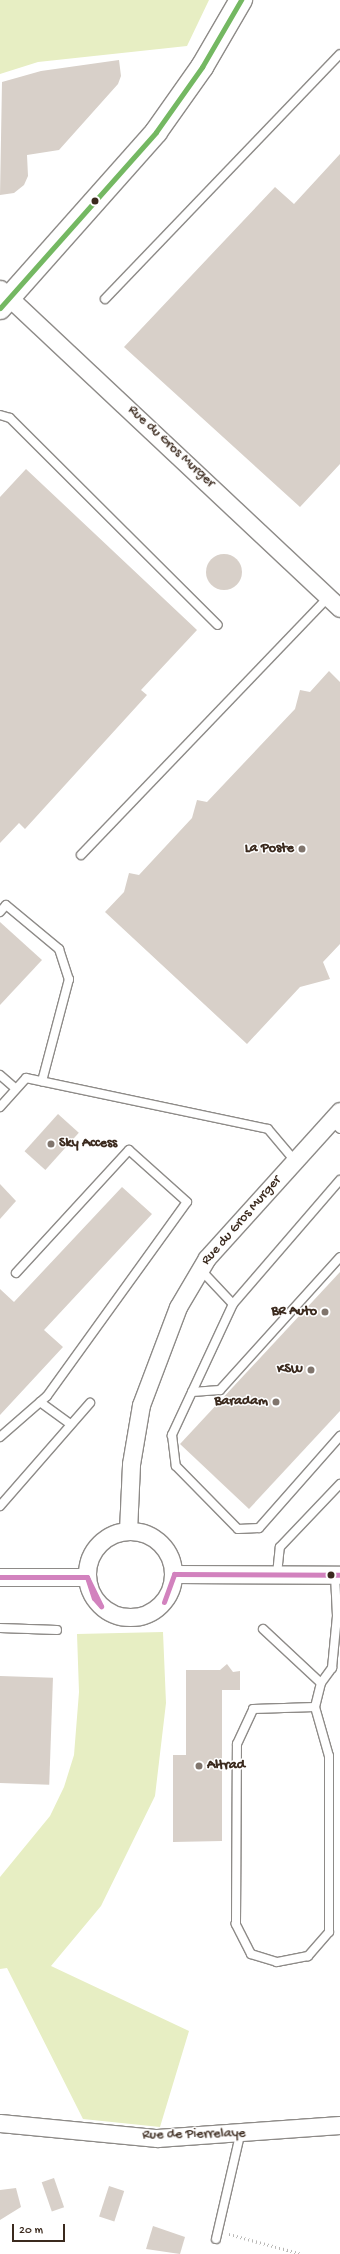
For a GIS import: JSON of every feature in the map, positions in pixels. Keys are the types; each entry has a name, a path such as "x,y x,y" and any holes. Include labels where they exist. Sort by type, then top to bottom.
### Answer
{"street":[{"path":"3,299 156,132 202,67 241,0"},
{"name":"Rue du Gros Murger","path":"3,299 334,602"},
{"name":"Rue du Gros Murger","path":"128,1531 131,1464 141,1405 178,1307 200,1269 295,1161 337,1120"},
{"path":"128,1531 145,1534 160,1543 170,1557 174,1574 164,1602 148,1614 128,1617 101,1606 87,1577 90,1560 101,1543 128,1531"},
{"path":"174,1574 337,1575"},
{"path":"0,1577 87,1577"},
{"name":"Rue de Pierrelaye","path":"0,2123 157,2138 240,2135 340,2125"}],"lane":[{"path":"105,299 340,54"},
{"path":"0,415 10,418 218,625"},
{"path":"81,855 334,602"},
{"path":"0,912 6,905 59,950 68,979 42,1082"},
{"path":"0,1075 16,1089"},
{"path":"0,1107 26,1078 268,1129 295,1161"},
{"path":"0,1442 47,1396 187,1202 129,1150 16,1273"},
{"path":"340,1180 233,1304 172,1435 176,1466 238,1529 259,1528 340,1436"},
{"path":"192,1392 220,1390 340,1258"},
{"path":"200,1269 233,1304"},
{"path":"40,1402 70,1424"},
{"path":"0,1506 70,1424 90,1403"},
{"path":"0,1436 10,1432"},
{"path":"277,1574 280,1547 340,1484"},
{"path":"315,1707 253,1709 237,1744 236,1924 251,1954 277,1962 308,1956 329,1932 329,1756 315,1707 321,1683 332,1668 337,1616 337,1575"},
{"path":"0,1628 57,1630"},
{"path":"263,1629 321,1683"},
{"path":"216,2239 240,2135"}],"path":[{"path":"219,2230 302,2254"}],"green space":[{"path":"0,0 209,0 187,46 38,62 0,74"},
{"path":"163,1632 166,1703 155,1796 101,1906 51,1966 189,2031 160,2127 83,2119 7,1968 0,1969 0,1877 50,1816 64,1787 74,1755 79,1692 77,1634"}],"building":[{"path":"119,60 121,76 118,84 59,150 27,155 28,176 24,185 14,193 0,195 2,82 41,71"},
{"path":"340,154 340,464 300,507 124,347 275,187 294,204"},
{"path":"26,469 197,630 141,690 147,695 25,829 19,823 0,843 0,497"},
{"path":"224,554 237,559 242,572 237,585 224,590 211,585 206,572 211,559"},
{"path":"329,671 340,682 340,944 323,962 330,979 300,987 247,1044 105,912 124,892 129,873 139,875 192,818 197,800 207,802 295,709 300,690 310,692"},
{"path":"0,922 42,960 0,1005"},
{"path":"58,1114 79,1133 45,1170 25,1151"},
{"path":"0,1184 16,1201 0,1219"},
{"path":"122,1187 152,1214 44,1330 63,1347 0,1415 0,1289 14,1302"},
{"path":"340,1272 340,1411 249,1509 180,1444"},
{"path":"227,1664 233,1672 240,1671 240,1690 222,1690 222,1841 173,1842 173,1755 186,1755 186,1670 220,1670"},
{"path":"0,1676 53,1678 49,1785 0,1783"},
{"path":"54,2178 64,2207 52,2212 42,2182"},
{"path":"109,2186 124,2191 114,2221 99,2216"},
{"path":"16,2188 21,2207 0,2220 0,2190"},
{"path":"153,2226 185,2237 180,2254 146,2249"}],"transit line":[{"path":"0,308 156,132 202,67 241,0"},
{"path":"174,1574 340,1575"},
{"path":"164,1602 174,1574"},
{"path":"0,1577 87,1577"},
{"path":"87,1577 101,1606"},
{"path":"87,1577 94,1598 101,1606"}],"place":[{"name":"La Poste","path":"302,849"},
{"name":"Sky Access","path":"51,1144"},
{"name":"BR Auto","path":"325,1312"},
{"name":"KSW","path":"311,1370"},
{"name":"Baradam","path":"276,1402"},
{"name":"Altrad","path":"199,1766"}]}
